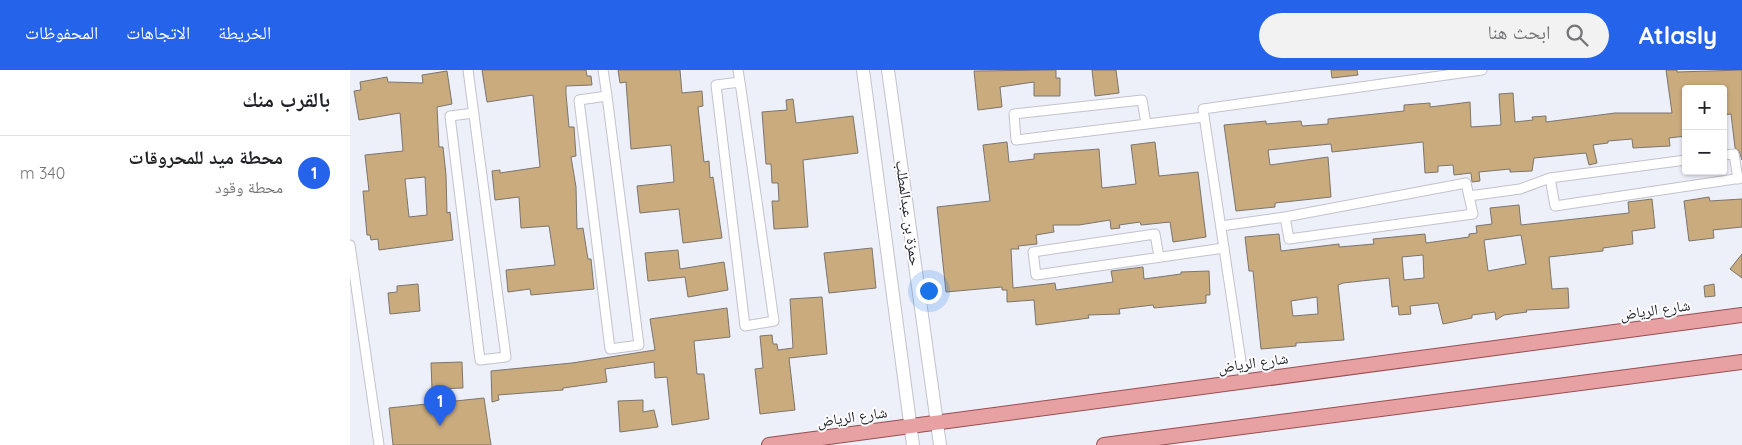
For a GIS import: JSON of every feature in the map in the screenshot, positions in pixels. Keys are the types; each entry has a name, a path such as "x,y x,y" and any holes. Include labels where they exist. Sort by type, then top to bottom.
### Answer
{"main road":[{"name":"شارع الرياض","path":"769,445 937,421 1742,315"},
{"path":"1104,445 1742,362"}],"street":[{"path":"468,70 474,113 506,357 480,360 450,116 474,113"},
{"path":"603,70 607,96 639,344 610,349 578,100 607,96"},
{"path":"738,70 740,82 774,320 745,326 716,85 740,82"},
{"name":"حمزة بن عبدالمطلب","path":"863,70 913,445"},
{"name":"حمزة بن عبدالمطلب","path":"888,70 940,445"},
{"path":"1244,381 1203,109 1482,70"},
{"path":"1146,124 1142,100 1014,114 1016,140 1204,117"},
{"path":"1550,178 1555,206 1740,178 1734,154 1727,155"},
{"path":"1469,196 1520,189 1550,178 1682,161"},
{"path":"1221,226 1284,217 1466,183 1473,214 1289,239 1284,217"},
{"path":"1159,258 1155,234 1033,252 1036,275 1159,258 1224,248"},
{"path":"350,245 379,445"}],"building":[{"path":"482,70 586,70 587,76 591,76 592,85 566,86 566,94 569,127 574,127 576,156 571,157 576,187 577,229 583,228 588,259 591,259 594,289 531,295 530,289 508,292 506,270 555,265 549,226 521,228 519,197 495,200 492,171 500,170 500,173 540,167 533,95 487,102"},
{"path":"618,70 680,70 682,93 702,91 703,106 698,107 704,162 709,161 710,178 713,177 722,238 683,243 679,209 640,213 637,186 674,182 671,145 631,149 626,82 620,83"},
{"path":"1056,70 1056,78 1060,78 1060,96 1034,96 1034,82 1000,87 1002,107 978,110 974,71"},
{"path":"1092,70 1116,70 1119,93 1095,96"},
{"path":"1331,70 1357,70 1358,75 1332,78"},
{"path":"1666,70 1677,70 1677,72 1742,70 1742,160 1739,151 1735,148 1731,114 1727,114 1727,85 1682,85 1682,136 1669,138 1670,146 1633,148 1632,139 1608,141 1608,143 1593,145 1597,163 1589,165 1586,153 1534,158 1532,171 1510,172 1510,169 1479,172 1480,181 1472,182 1471,173 1454,175 1453,165 1438,166 1438,172 1425,173 1423,142 1332,152 1331,144 1268,150 1270,165 1328,157 1331,197 1275,203 1275,207 1236,211 1224,125 1266,121 1266,124 1301,121 1302,126 1328,124 1328,119 1404,111 1404,105 1430,103 1430,107 1470,102 1471,127 1501,125 1499,94 1513,93 1515,122 1533,120 1532,117 1546,116 1546,122 1615,113 1672,113"},
{"path":"447,71 452,104 437,107 439,147 443,147 447,213 450,212 453,240 379,250 378,239 371,240 370,235 367,235 363,191 369,191 365,155 403,151 400,113 359,120 354,91 361,90 360,82 387,77 388,82 423,83 422,75","holes":["425,177 427,215 409,217 405,179"]},
{"path":"793,99 796,123 853,116 858,153 803,160 808,227 774,229 772,201 779,201 778,183 772,183 771,164 766,164 762,112 787,110 786,100"},
{"path":"1007,142 1009,162 1034,159 1034,154 1099,149 1102,188 1136,184 1131,145 1155,142 1159,176 1198,172 1206,237 1173,242 1170,222 1141,225 1140,222 1119,225 1120,228 1111,229 1110,220 1079,225 1053,225 1054,232 1036,235 1037,244 1018,246 1019,249 1011,249 1013,288 1055,283 1056,290 1113,282 1111,271 1143,267 1144,279 1181,274 1181,272 1209,271 1210,295 1206,295 1206,303 1154,308 1153,305 1119,309 1120,314 1088,315 1089,318 1036,325 1034,300 1007,302 1007,290 1002,290 1002,287 946,292 937,207 990,201 983,145"},
{"path":"1709,197 1710,201 1742,199 1742,227 1713,230 1714,238 1689,241 1684,201"},
{"path":"1652,199 1655,228 1632,231 1633,244 1603,248 1603,251 1549,257 1552,289 1568,288 1569,308 1526,310 1527,312 1504,315 1496,320 1495,312 1472,315 1472,318 1443,324 1438,303 1410,306 1411,314 1399,315 1398,306 1392,307 1389,278 1343,283 1338,285 1344,340 1296,343 1296,346 1261,349 1253,271 1249,271 1245,237 1279,234 1281,251 1339,244 1339,247 1374,244 1373,239 1425,234 1426,243 1469,237 1469,234 1477,233 1476,226 1492,224 1490,208 1519,205 1521,225 1629,213 1628,202","holes":["1521,235 1526,264 1488,271 1484,240","1423,255 1424,278 1404,280 1402,257","1317,297 1318,314 1293,316 1291,301"]},
{"path":"872,248 876,288 829,293 824,253"},
{"path":"678,250 680,269 724,262 728,290 688,297 685,277 648,281 645,253"},
{"path":"1742,254 1742,278 1730,269"},
{"path":"418,284 420,311 390,314 388,293 397,292 397,286"},
{"path":"1714,284 1715,296 1705,297 1704,286"},
{"path":"822,297 827,354 789,358 795,410 760,414 755,369 763,368 760,336 772,335 773,344 777,344 778,350 793,348 790,299"},
{"path":"727,308 730,337 694,341 697,374 704,374 709,419 672,425 667,377 655,378 654,362 605,369 607,382 563,388 563,390 498,395 499,400 492,402 491,371 572,363 655,350 650,319"},
{"path":"462,362 463,388 432,389 431,363"},
{"path":"484,398 491,445 393,445 389,408"},
{"path":"643,400 643,412 654,410 658,427 620,432 618,401"}],"place":[{"name":"محطة ميد للمحروقات","path":"440,426"}]}
